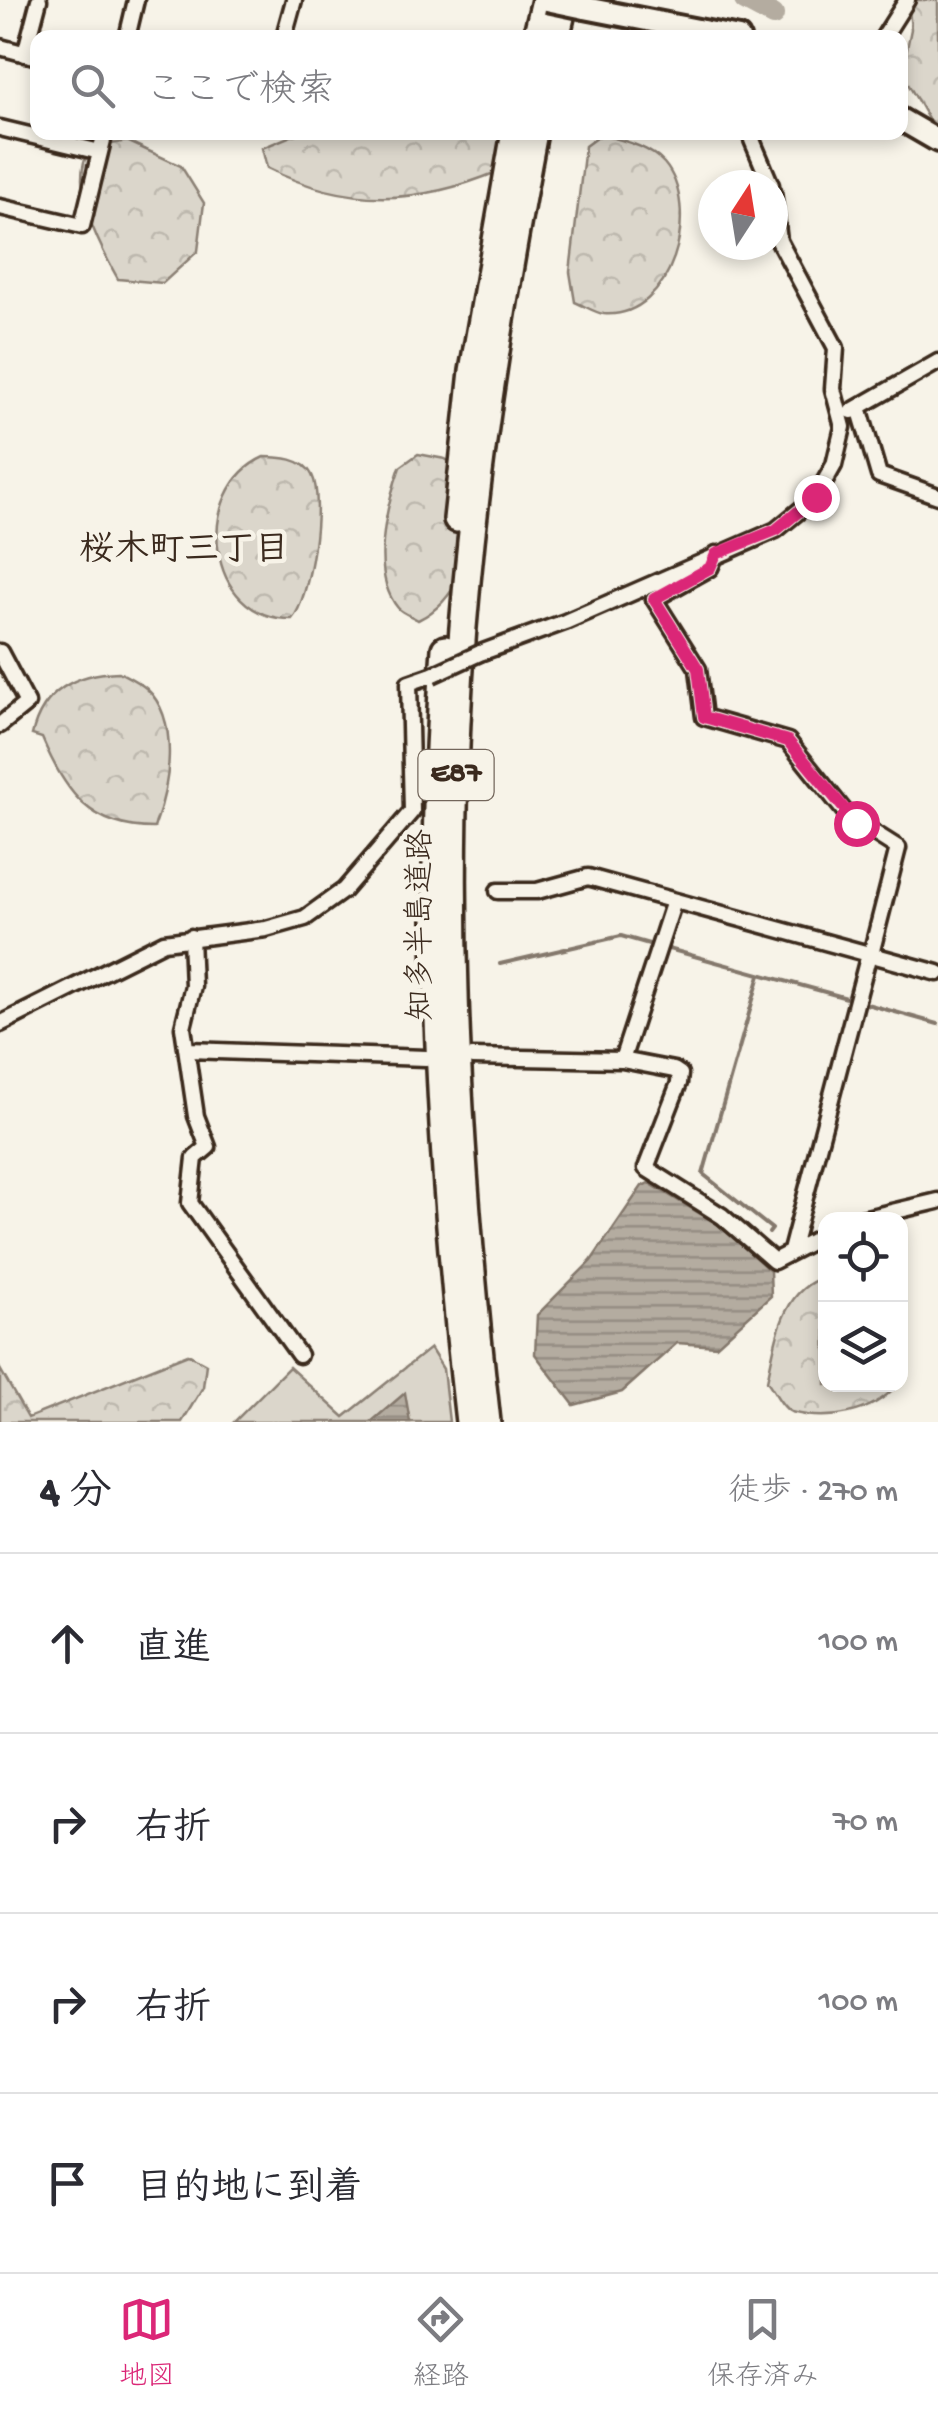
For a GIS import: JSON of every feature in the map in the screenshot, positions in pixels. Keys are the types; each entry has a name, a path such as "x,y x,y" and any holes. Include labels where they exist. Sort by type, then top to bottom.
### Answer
{"highway":[{"path":"538,30 546,0"},
{"path":"560,30 574,4"},
{"name":"知多半島道路","path":"470,1422 451,1248 436,989 440,712 473,370 513,140"},
{"name":"知多半島道路","path":"487,1422 467,1225 454,988 458,714 481,452 533,140"}],"main road":[{"path":"546,0 700,30"},
{"path":"908,124 938,142"}],"street":[{"path":"35,30 39,0"},
{"path":"129,30 136,0"},
{"path":"286,30 294,0"},
{"path":"888,30 907,0"},
{"path":"0,48 30,55"},
{"path":"0,128 30,135"},
{"path":"50,140 100,152"},
{"path":"0,207 82,226 102,140"},
{"path":"752,140 764,170"},
{"path":"788,258 836,348 833,388 835,409 842,416"},
{"path":"0,1024 148,948 191,937 290,924 315,912 344,890 412,811 409,683 566,622 776,530 802,512 834,466 842,416 938,362"},
{"path":"858,406 879,475 938,496"},
{"path":"716,554 710,568 654,599 698,669 704,717 788,741 849,816 898,848 791,1252"},
{"path":"0,652 27,703 0,726"},
{"path":"498,891 537,891 588,878 938,973"},
{"path":"622,1060 674,901"},
{"path":"191,937 194,986 183,1028 196,1116 208,1147 196,1158 190,1203 299,1355"},
{"path":"189,1050 426,1058"},
{"path":"472,1057 622,1060 680,1074 646,1168 722,1216 774,1260 818,1238"},
{"path":"890,1212 938,1200"}],"green space":[{"path":"908,0 938,0 938,127 928,119 908,84"},
{"path":"281,140 510,140 499,171 440,190 383,197 326,190 297,181 267,168 262,148"},
{"path":"593,140 634,144 658,157 675,182 680,231 674,257 648,299 628,311 604,314 575,302 570,272 585,146"},
{"path":"127,141 181,166 204,203 198,251 163,283 118,279 88,215 82,179 90,148"},
{"path":"418,454 445,459 483,481 466,561 458,579 435,609 418,620 400,610 389,593 382,558 386,519 400,467"},
{"path":"264,457 298,462 308,469 316,488 310,571 292,619 263,614 241,599 226,577 218,550 218,523 226,496 241,473"},
{"path":"119,672 147,689 165,719 169,756 154,828 113,822 97,814 60,775 42,738 32,735 44,707 63,687 89,676"},
{"path":"818,1280 818,1392 890,1392 875,1403 849,1413 805,1415 787,1410 767,1381 783,1319 810,1283"},
{"path":"430,1348 443,1369 449,1422 234,1422 289,1367 344,1417"},
{"path":"188,1354 206,1364 203,1387 182,1422 0,1422 0,1369 28,1418"}],"shaded area":[{"path":"649,1183 722,1227 770,1271 771,1296 716,1346 677,1343 622,1392 574,1405 535,1354 537,1315 591,1261 642,1186"},
{"path":"405,1393 410,1422 371,1422"}],"waterway":[{"path":"745,0 773,15"},
{"path":"500,964 621,936 656,946"},
{"path":"665,948 854,1000"},
{"path":"760,975 703,1174 772,1229 769,1233"},
{"path":"863,1003 938,1024"}],"district":[{"name":"桜木町三丁目","path":"184,552"}],"route":[{"path":"816,497 776,530 716,554 710,568 654,599 698,669 704,717 788,741 856,823"}]}
